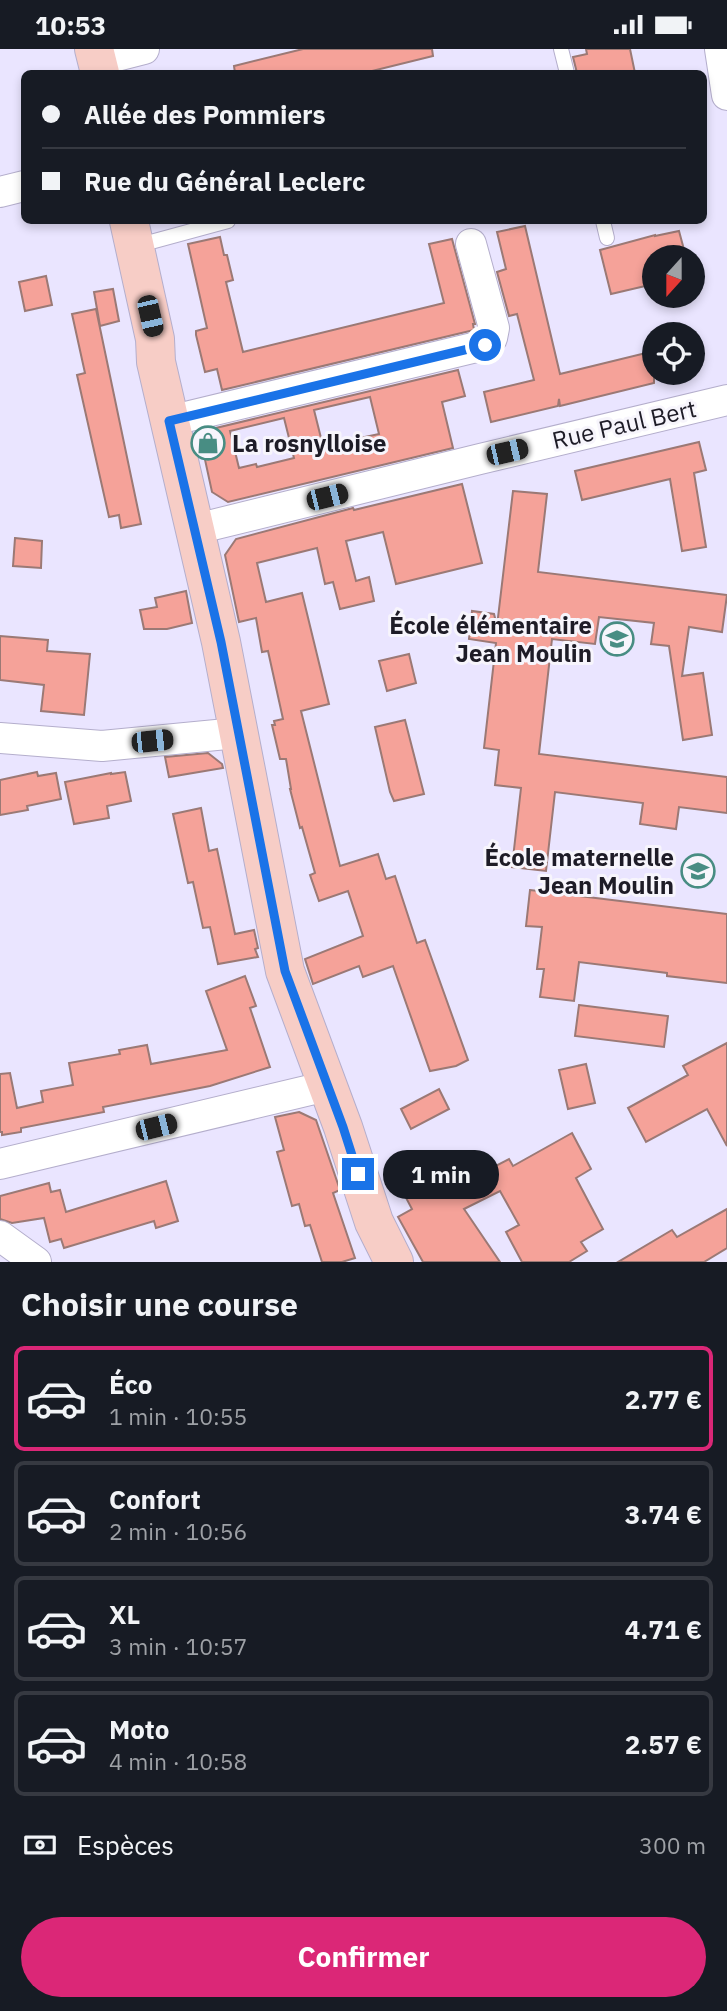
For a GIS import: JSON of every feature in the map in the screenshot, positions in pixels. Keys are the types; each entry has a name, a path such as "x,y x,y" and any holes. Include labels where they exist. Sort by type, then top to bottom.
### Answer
{"main road":[{"path":"132,234 155,339 156,362 221,642 285,971 343,1127 374,1222 394,1262"}],"street":[{"path":"97,61 144,49"},
{"path":"720,49 727,95"},
{"path":"0,192 21,187"},
{"path":"169,421 485,345 492,338 494,328 471,244"},
{"name":"Rue Paul Bert","path":"196,529 727,400"},
{"path":"0,738 102,746 237,733"},
{"path":"0,1164 327,1086"},
{"path":"0,1236 36,1262"}],"lane":[{"path":"561,49 566,70"},
{"path":"132,234 206,224"},
{"path":"604,224 607,238"}],"building":[{"path":"303,49 432,49 433,56 376,70 235,70 234,66"},
{"path":"586,49 630,49 634,70 576,70 573,57 587,54"},
{"path":"525,226 560,374 642,354 642,385 646,385 560,406 559,399 558,406 491,422 484,392 534,380 517,314 509,316 497,272 506,269 497,232"},
{"path":"679,231 683,245 642,245 642,287 611,294 600,250"},
{"path":"220,237 233,280 226,282 243,352 444,303 429,244 452,239 475,324 474,330 222,390 217,369 205,372 196,335 196,331 207,328 188,244"},
{"path":"46,276 52,305 25,311 19,282"},
{"path":"113,289 119,321 100,326 94,292"},
{"path":"96,309 141,524 121,528 119,515 109,517 77,375 85,373 72,314"},
{"path":"458,370 465,396 442,402 453,448 228,502 212,492 199,432","holes":["370,397 379,434 360,438 361,442 324,450 314,410","284,418 294,458 257,467 256,464 239,468 230,431"]},
{"path":"699,442 706,470 694,473 706,547 682,551 670,479 582,500 575,471"},
{"path":"462,484 482,563 396,584 383,532 346,541 356,581 369,577 374,601 340,609 333,582 325,584 317,548 257,563 266,602 302,593 329,704 301,711 340,866 378,854 386,879 395,876 417,943 425,940 468,1060 456,1066 430,1071 393,966 363,977 359,966 313,984 305,959 363,936 348,891 319,901 310,875 315,873 290,789 286,759 280,759 272,725 275,725 274,721 283,719 268,651 262,652 256,618 239,622 225,555 236,539 353,508 354,510"},
{"path":"513,491 547,494 538,572 727,595 722,632 689,627 682,676 703,673 712,735 683,740 669,646 651,644 654,623 599,617 595,644 552,639 539,754 727,777 727,813 679,807 676,829 640,824 643,803 555,792 546,871 512,867 521,788 495,785 499,750 484,748 496,643 469,639 472,611 494,614 497,626"},
{"path":"15,538 42,541 41,568 13,566"},
{"path":"186,591 192,623 167,629 144,629 140,610 157,607 155,598"},
{"path":"0,636 48,640 47,651 90,654 84,715 41,711 44,685 0,680"},
{"path":"409,654 416,683 387,691 379,661"},
{"path":"405,720 424,794 394,801 375,727"},
{"path":"208,753 222,764 223,768 169,777 165,757"},
{"path":"37,772 38,776 56,773 61,799 27,806 28,810 0,815 0,780"},
{"path":"125,772 131,801 107,806 109,818 74,824 65,782"},
{"path":"201,808 209,851 217,849 235,934 254,930 258,957 218,964 210,927 203,928 193,882 188,883 173,814"},
{"path":"530,890 727,914 727,983 579,962 574,1001 540,997 544,969 537,969 542,927 526,926"},
{"path":"245,976 256,1006 250,1008 270,1067 210,1086 103,1107 104,1112 21,1128 21,1132 2,1135 0,1132 0,1074 10,1073 17,1108 43,1102 41,1091 73,1085 69,1063 120,1054 119,1050 147,1045 151,1064 227,1050 206,991"},
{"path":"579,1005 668,1016 664,1047 575,1036"},
{"path":"727,1043 727,1146 707,1109 646,1142 628,1108 688,1075 683,1066"},
{"path":"586,1064 595,1103 568,1109 559,1070"},
{"path":"439,1089 449,1109 411,1129 401,1109"},
{"path":"299,1112 316,1120 340,1190 333,1193 355,1258 342,1262 322,1262 310,1225 305,1226 299,1204 292,1206 277,1152 284,1150 275,1117"},
{"path":"572,1133 591,1169 576,1178 603,1229 581,1242 587,1251 569,1262 522,1262 506,1232 519,1225 500,1191 464,1209 500,1262 423,1262 398,1217 412,1209 395,1177 440,1154 457,1186 509,1159 513,1166"},
{"path":"166,1181 178,1221 156,1228 154,1221 64,1248 61,1239 50,1242 44,1218 12,1223 0,1219 0,1196 49,1183 51,1192 60,1190 66,1212"},
{"path":"727,1209 727,1248 704,1262 618,1262 672,1230 677,1237"}],"place":[{"name":"La rosnylloise","path":"208,443"},
{"name":"École élémentaire Jean Moulin","path":"617,639"},
{"name":"École maternelle Jean Moulin","path":"698,871"}],"route":[{"path":"358,1174 285,971 221,642 169,421 485,345"}]}
